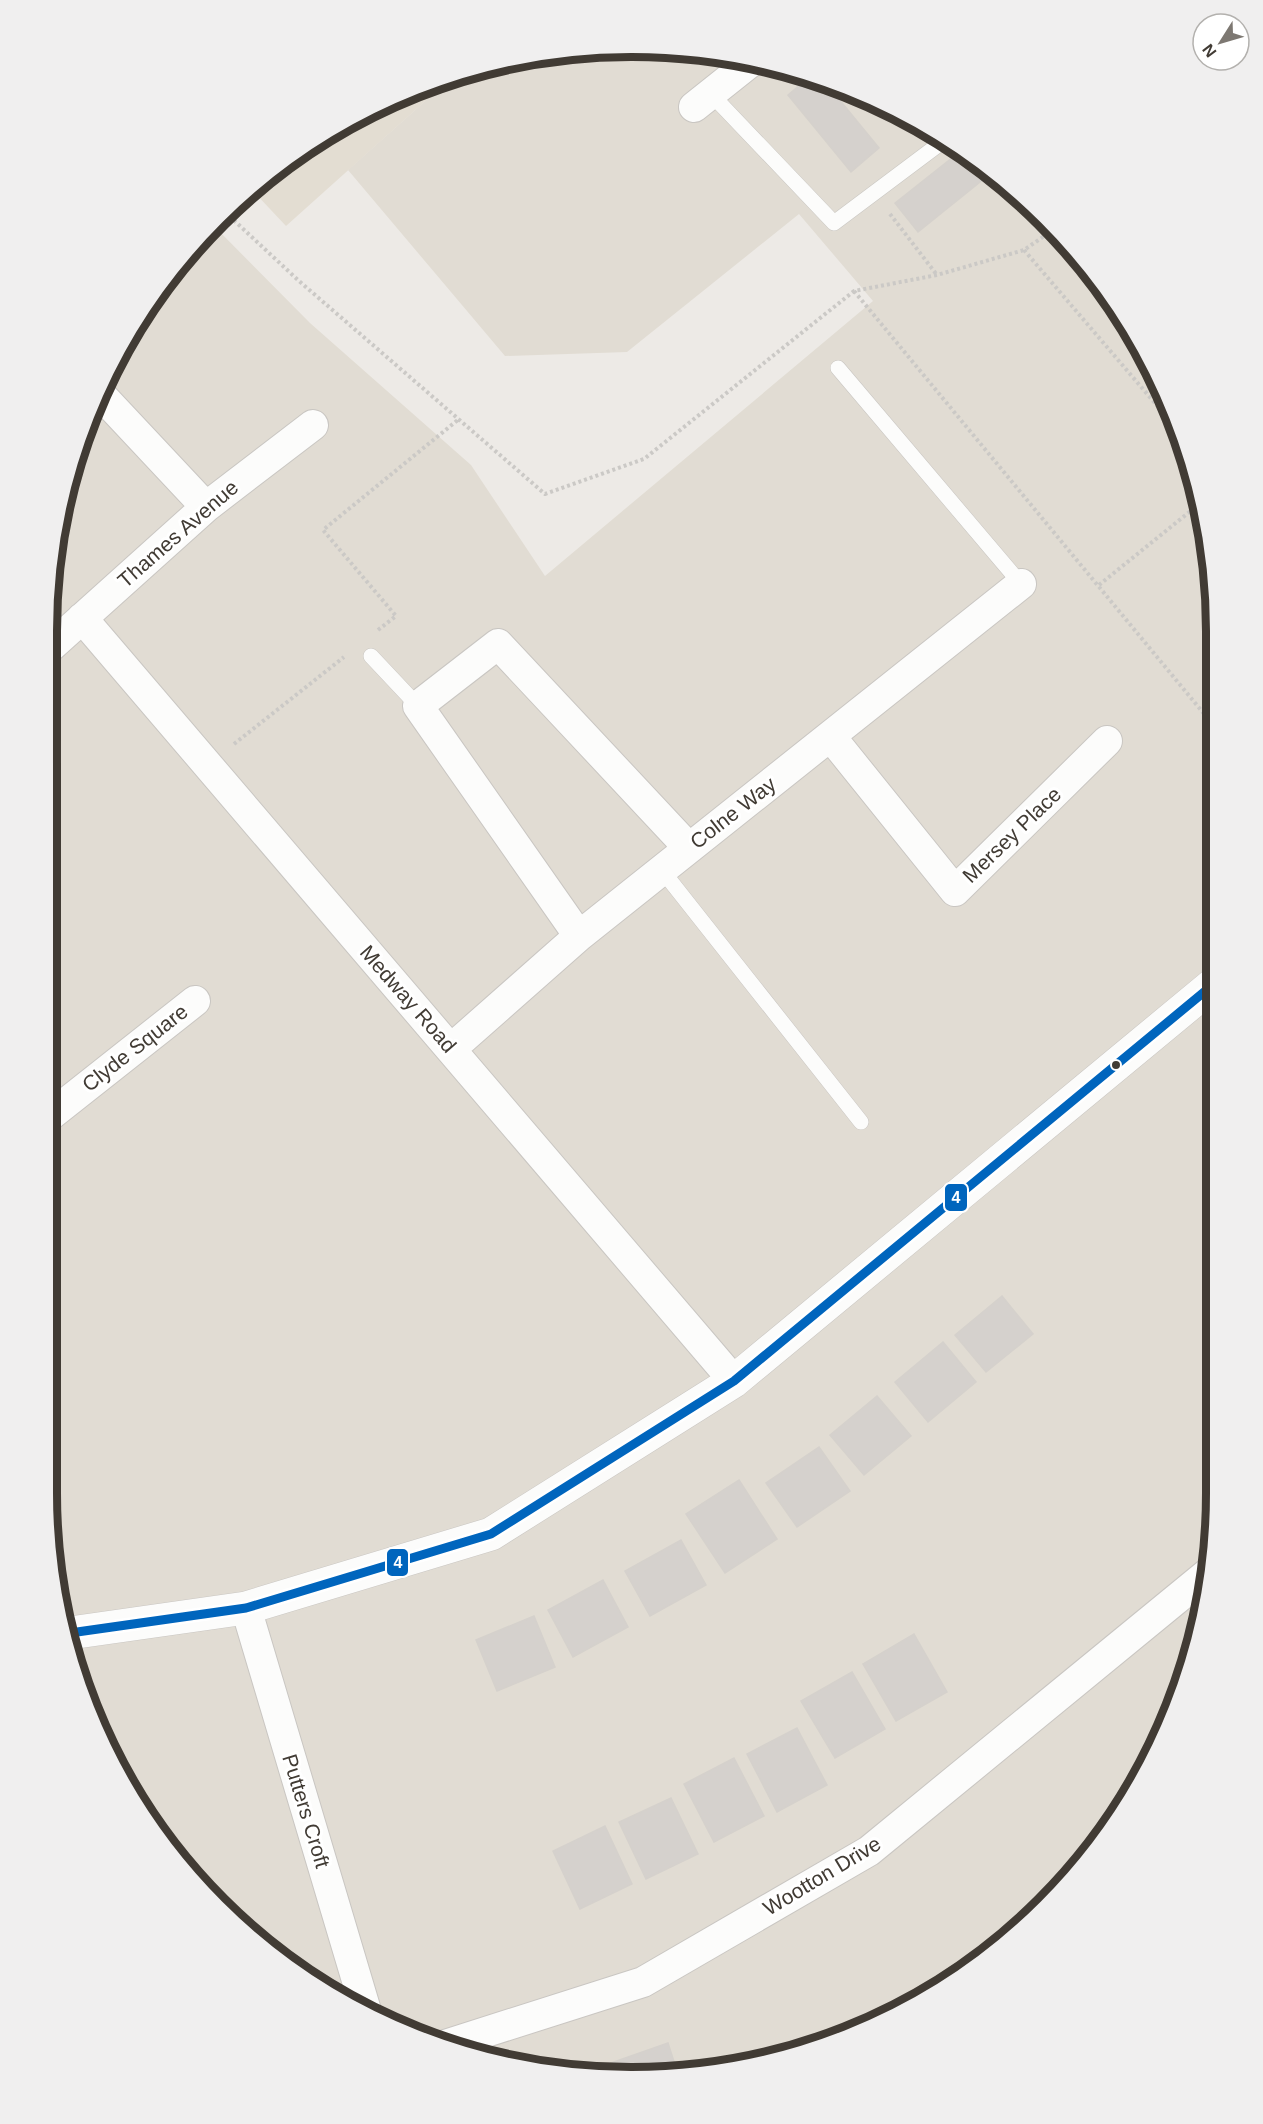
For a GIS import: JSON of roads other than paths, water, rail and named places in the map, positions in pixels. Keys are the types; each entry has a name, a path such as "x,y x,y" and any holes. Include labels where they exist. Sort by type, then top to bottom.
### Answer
{"street":[{"path":"702,100 743,68"},
{"path":"106,400 206,507"},
{"name":"Thames Avenue","path":"57,641 206,507 313,424"},
{"name":"Colne Way","path":"451,1049 579,936 661,868 831,737 1021,584"},
{"name":"Medway Road","path":"82,618 734,1381"},
{"path":"579,936 418,706 498,644 688,848"},
{"name":"Mersey Place","path":"831,737 955,891 1107,741"},
{"path":"75,1632 246,1608 491,1534 734,1381 1206,990"},
{"name":"Clyde Square","path":"57,1110 195,1001"},
{"name":"Wootton Drive","path":"459,2040 643,1982 869,1851 1199,1581"},
{"name":"Putters Croft","path":"246,1608 363,2001"}],"lane":[{"path":"702,100 834,223 937,145"},
{"path":"838,368 1021,584"},
{"path":"371,656 418,706"},
{"path":"661,868 861,1122"}]}
